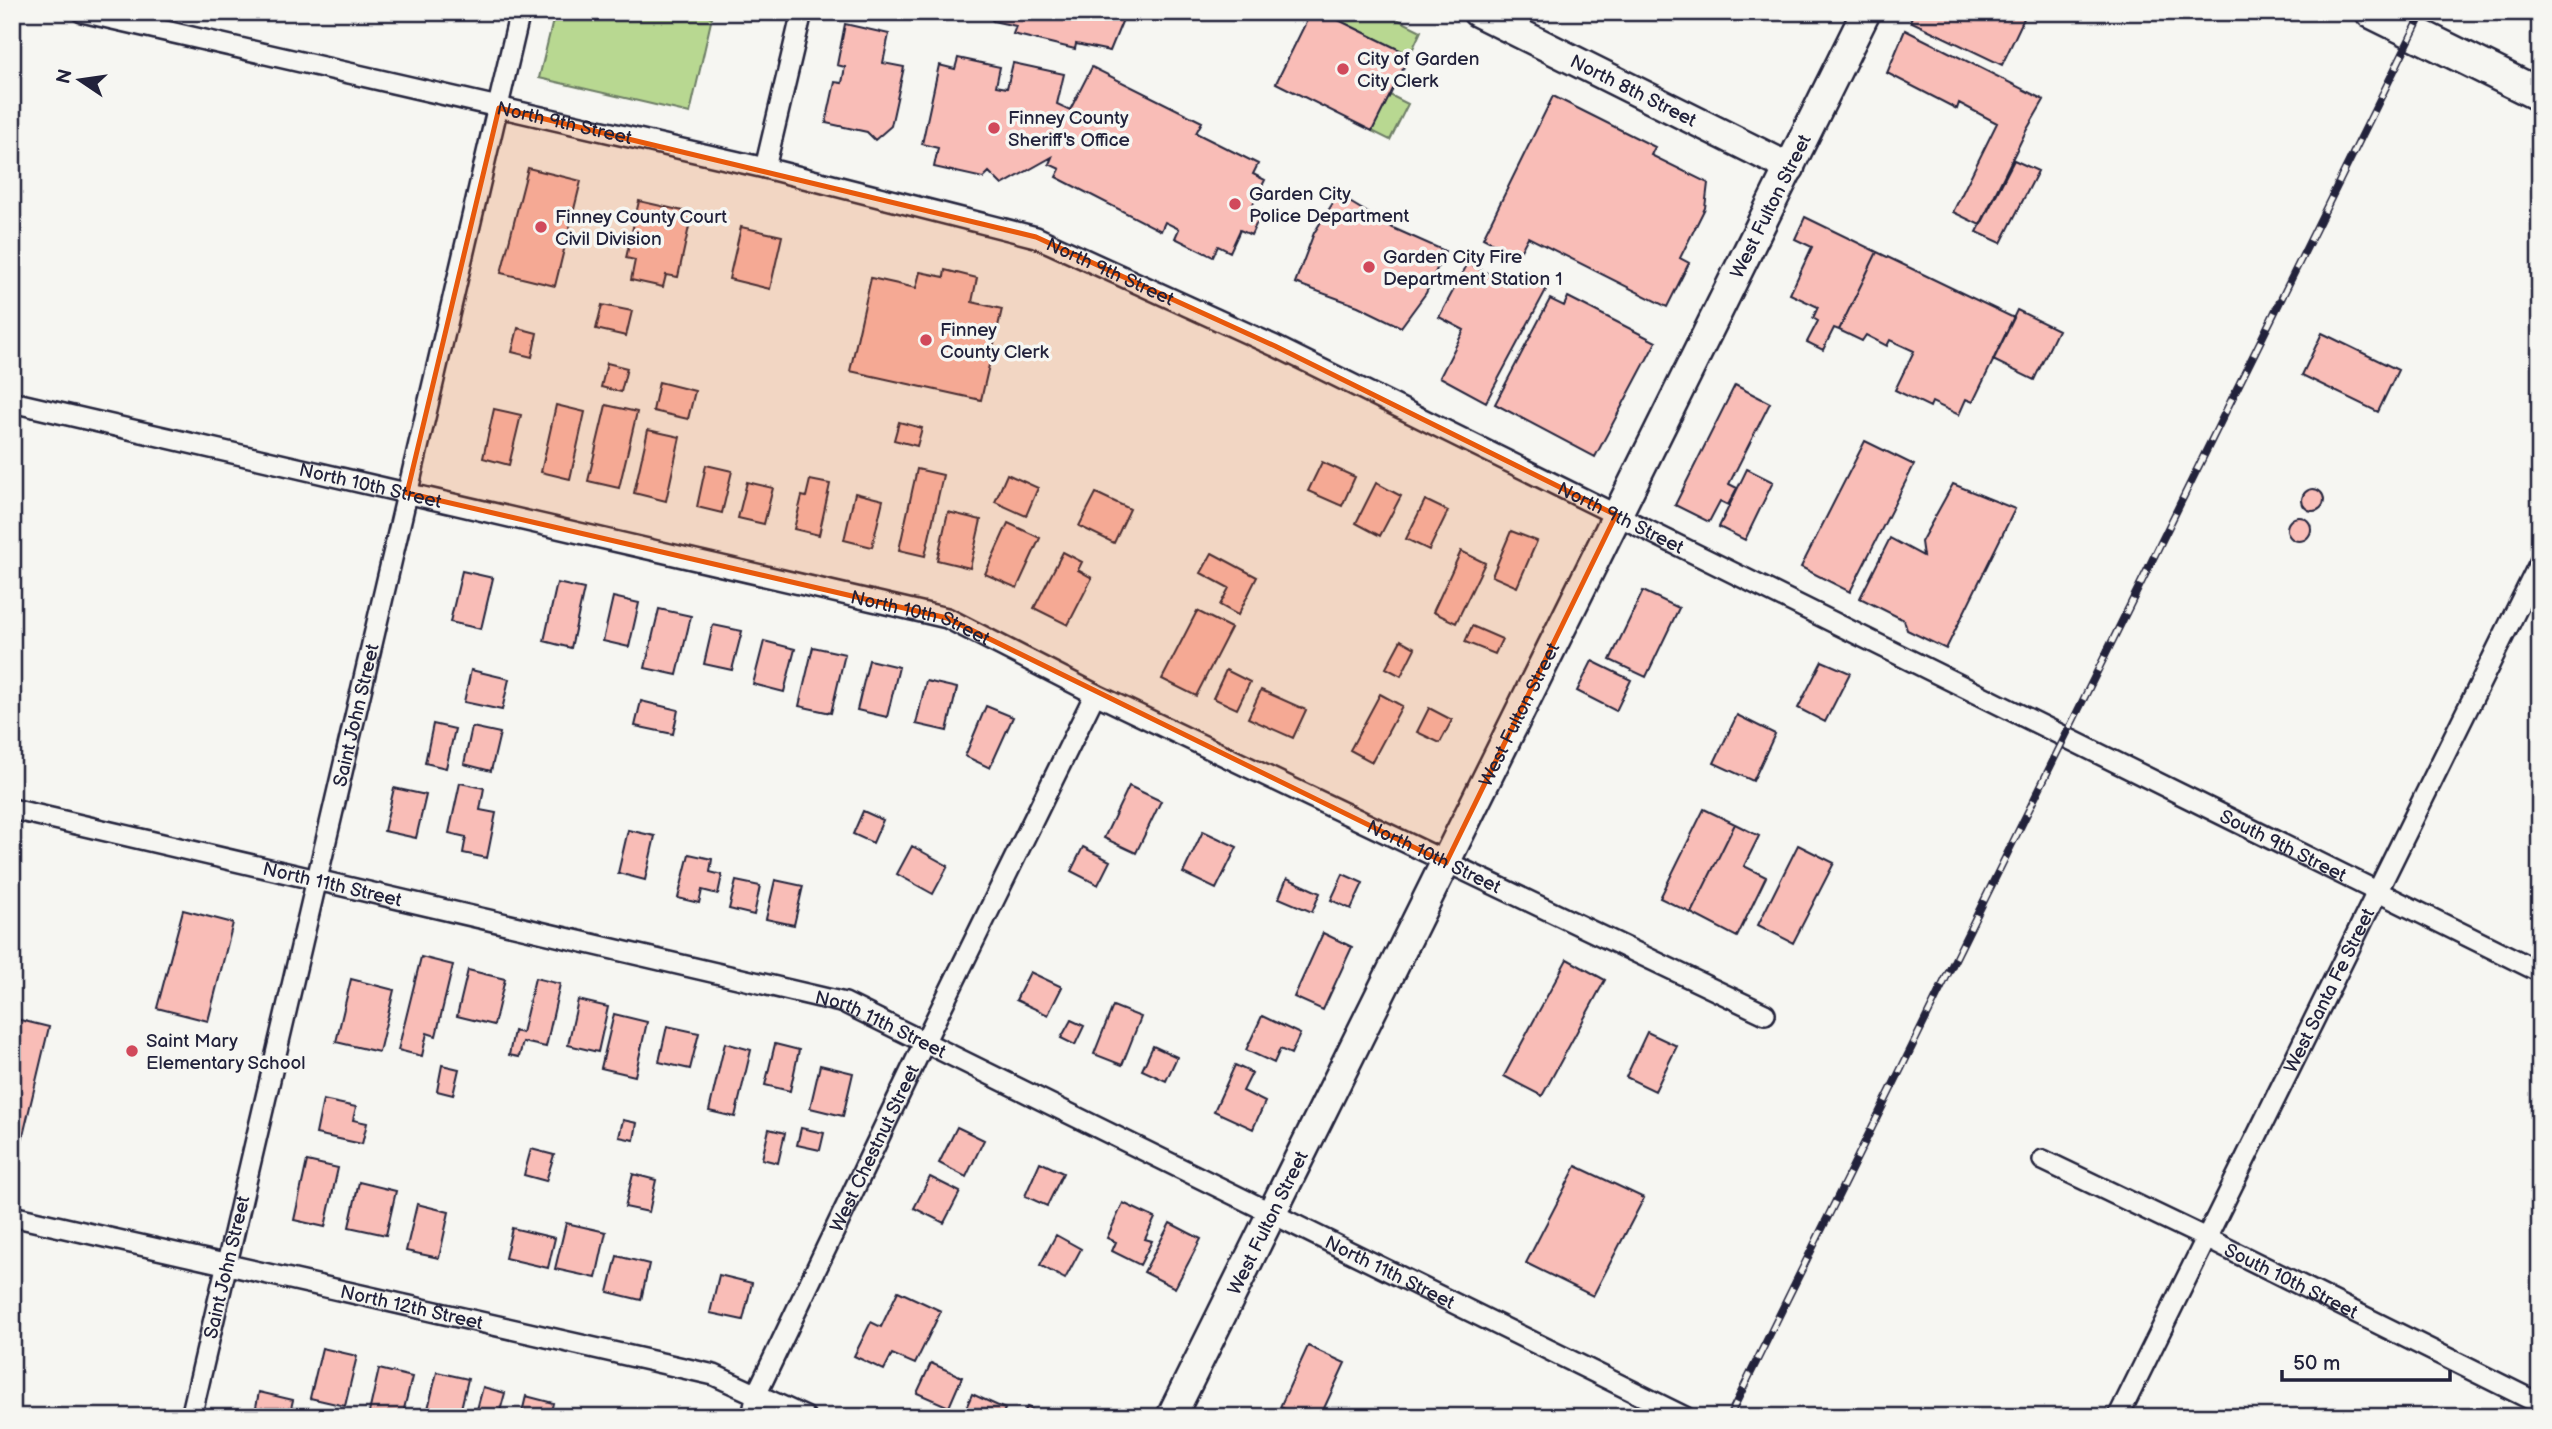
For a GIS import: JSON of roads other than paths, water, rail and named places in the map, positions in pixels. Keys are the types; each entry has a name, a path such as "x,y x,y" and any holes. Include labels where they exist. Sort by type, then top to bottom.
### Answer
{"main road":[{"path":"2372,12 2540,94"}],"street":[{"name":"North 9th Street","path":"82,12 765,168 1036,237 1275,346 2065,738"},
{"name":"Saint John Street","path":"191,1417 520,12"},
{"path":"765,168 802,12"},
{"name":"North 8th Street","path":"1477,12 1790,168"},
{"name":"West Fulton Street","path":"1171,1417 1866,12"},
{"name":"North 10th Street","path":"12,402 947,618 1095,694 1765,1014"},
{"name":"West Santa Fe Street","path":"2118,1417 2540,562"},
{"name":"West Chestnut Street","path":"752,1417 757,1393 1095,694"},
{"name":"South 9th Street","path":"2065,738 2540,972"},
{"name":"North 11th Street","path":"12,809 845,1003 1685,1417"},
{"name":"South 10th Street","path":"2043,1160 2540,1404"},
{"name":"North 12th Street","path":"12,1216 714,1375 806,1417"}],"railway":[{"path":"1729,1417 2423,12"}],"place":[{"name":"City of Garden City Clerk","path":"1343,69"},
{"name":"Finney County Sheriff's Office","path":"994,128"},
{"name":"Garden City Police Department","path":"1235,204"},
{"name":"Finney County Court Civil Division","path":"541,227"},
{"name":"Garden City Fire Department Station 1","path":"1369,267"},
{"name":"Finney County Clerk","path":"926,340"},
{"name":"Saint Mary Elementary School","path":"132,1051"}]}
